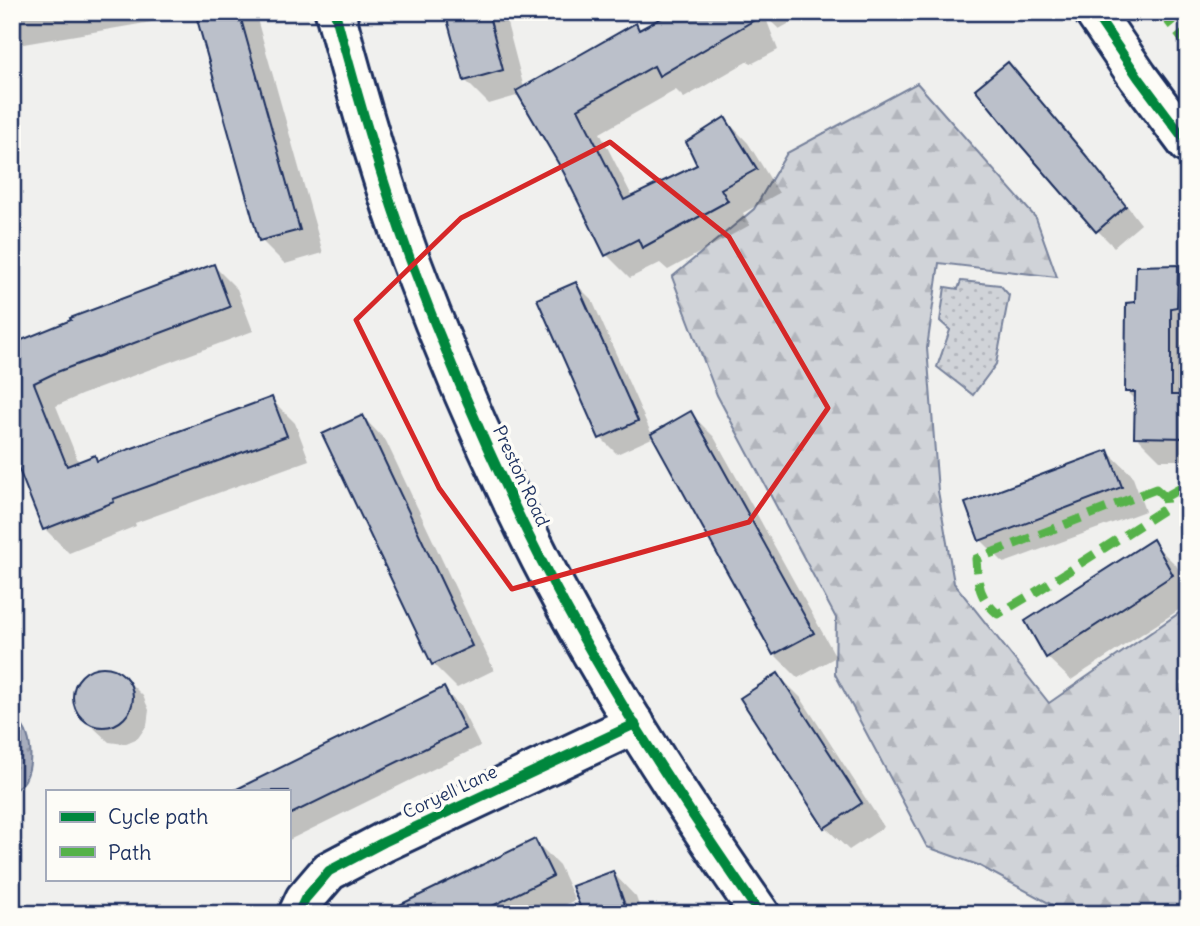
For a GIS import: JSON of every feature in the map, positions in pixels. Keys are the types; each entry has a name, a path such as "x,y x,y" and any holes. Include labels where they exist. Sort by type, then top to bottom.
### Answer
{"street":[{"name":"Preston Road","path":"335,12 357,95 411,260 457,378 529,535 562,599 635,724 702,831 760,914"},
{"path":"1094,12 1188,144"},
{"name":"Coryell Lane","path":"298,914 305,899 329,871 384,842 635,724"}],"highlighted area":[{"path":"610,142 729,237 828,408 749,522 512,589 439,488 356,320 461,218"}],"green space":[{"path":"917,83 1036,218 1057,277 939,263 927,348 938,491 954,583 1049,703 1182,611 1188,620 1188,914 1069,914 978,865 927,847 835,674 836,618 717,395 672,277 754,209 787,153"},
{"path":"961,281 1000,285 1009,295 996,364 973,395 937,367 950,330 940,321 945,287 958,289"}],"water":[{"path":"12,718 19,723 28,737 30,764 25,780 12,793"}],"building":[{"path":"195,12 239,12 300,230 259,241"},
{"path":"445,12 488,12 503,70 464,81"},
{"path":"672,12 768,12 659,76 654,66 578,109 624,200 697,165 686,142 725,117 757,169 721,189 728,201 642,248 638,239 605,256 564,173 516,91 636,23 639,30"},
{"path":"1008,62 1126,206 1096,232 975,89"},
{"path":"214,264 230,307 34,383 67,466 95,455 97,461 272,397 287,436 113,499 114,502 43,530 12,452 12,333 14,332 17,342 71,320 70,318"},
{"path":"1178,265 1177,307 1171,308 1171,395 1188,395 1188,438 1134,437 1135,392 1125,392 1126,303 1135,302 1136,266"},
{"path":"576,282 638,421 599,439 537,299"},
{"path":"691,411 814,633 773,655 651,434"},
{"path":"363,415 472,646 432,665 322,434"},
{"path":"1108,450 1122,487 979,541 965,503"},
{"path":"1153,539 1173,575 1046,658 1025,621"},
{"path":"97,667 109,667 125,675 131,685 131,709 125,719 109,727 97,727 81,719 73,703 73,691 81,675"},
{"path":"778,673 862,803 824,828 740,698"},
{"path":"444,687 465,729 290,815 290,790 235,790"},
{"path":"535,839 553,876 476,914 381,914"},
{"path":"613,871 628,914 583,914 572,886"}],"marked path":[{"path":"1161,12 1188,46"},
{"path":"1165,497 1188,484"},
{"path":"1156,489 1165,497 1166,508 998,614 986,602 979,582 976,559 1156,489"}],"cycle path":[{"path":"335,12 370,137 410,259 481,434 529,536 609,682 667,776 760,914"},
{"path":"1094,12 1188,144"},
{"path":"298,914 305,899 329,871 384,842 635,724"}]}
